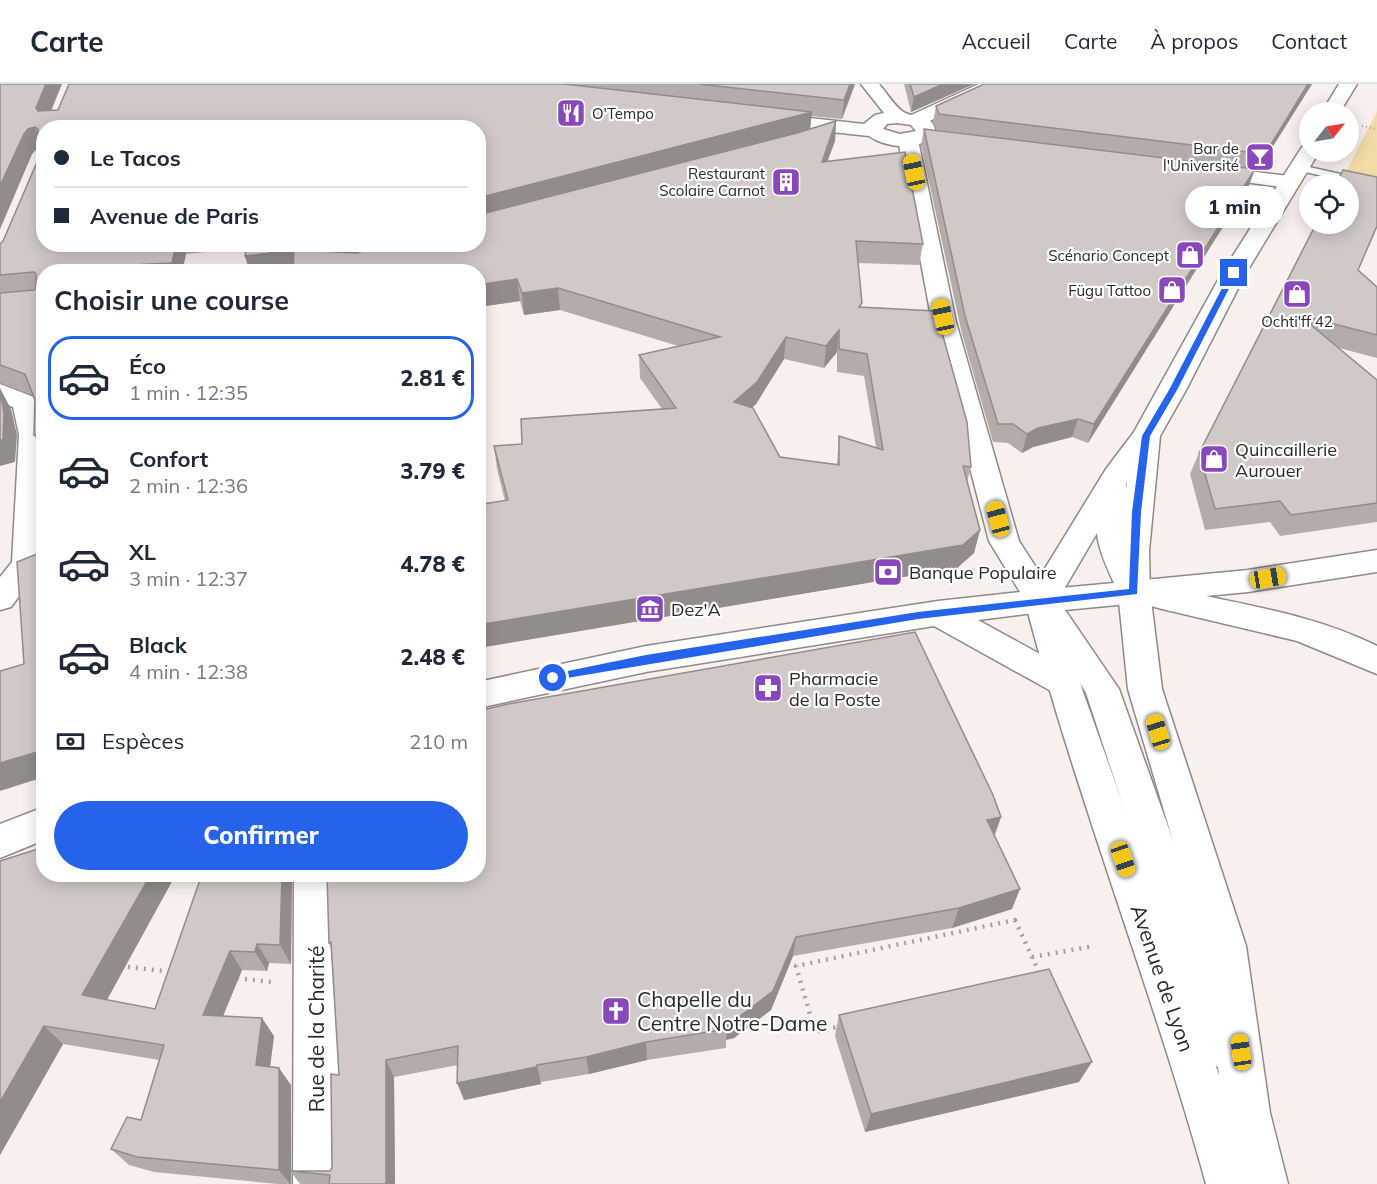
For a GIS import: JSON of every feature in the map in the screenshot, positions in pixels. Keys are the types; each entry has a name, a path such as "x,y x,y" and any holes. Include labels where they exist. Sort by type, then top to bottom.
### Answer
{"street":[{"path":"870,84 911,128 944,322 1004,541 1041,601 1102,689 1247,1113 1264,1184"},
{"path":"911,128 994,84"},
{"path":"1337,102 1348,84"},
{"path":"750,117 799,135 847,128 874,131 873,124 877,121 948,139"},
{"path":"1041,601 1112,482 1146,436 1173,390 1234,273 1299,167"},
{"path":"1192,170 1299,167"},
{"path":"0,392 25,403 33,435 24,566 0,599"},
{"path":"1146,436 1136,512 1134,592 1145,689 1225,946 1247,1113"},
{"path":"1112,482 1110,528 1114,550 1134,592"},
{"path":"486,693 646,659 938,613 1248,581 1377,561"},
{"path":"1134,592 1318,636 1364,653 1377,661"},
{"name":"Avenue de Lyon","path":"1041,601 1062,682 1209,1112 1230,1184"},
{"path":"938,613 1062,682"},
{"path":"0,841 36,826"},
{"name":"Rue de la Charité","path":"315,882 317,1184"}],"lane":[{"path":"1299,167 1377,185"}],"path":[{"path":"1362,126 1377,129"},
{"path":"1015,920 1032,957 1043,981 815,1032 796,966 1015,920"},
{"path":"1032,957 1094,946"},
{"path":"117,966 176,972"},
{"path":"234,978 316,986"}],"shaded area":[{"path":"1377,111 1377,179 1346,172 1351,162 1359,162 1359,146"}],"building":[{"path":"0,84 46,84 36,108 38,111 58,110 69,84 564,84 812,112 486,196 486,120 36,120 36,128 28,129 24,134 0,186"},
{"path":"699,84 850,84 844,100"},
{"path":"910,84 943,84 914,97"},
{"path":"984,84 1308,84 1265,154 939,114 936,106"},
{"path":"836,121 822,162 905,152 923,244 856,241 862,303 859,307 936,311 967,422 971,467 963,466 980,530 963,545 486,624 486,504 508,500 494,446 522,444 521,419 676,408 639,355 720,337 558,288 522,293 517,279 486,284 486,264 293,264 294,252 486,252 486,213","holes":["839,330 839,349 867,354 883,450 839,436 839,465 780,457 753,408 734,402 757,382 786,337 826,346"]},
{"path":"924,129 1255,169 1094,424 1078,419 1038,428 1027,434 1013,424 998,424 965,316"},
{"path":"36,164 36,252 174,252 172,263 36,264 36,274 34,272 0,275 0,244"},
{"path":"1343,170 1377,177 1377,226 1358,270 1377,287 1377,335 1299,315 1377,380 1377,503 1291,515 1280,501 1215,509 1199,453 1311,234 1359,234 1359,174 1341,174"},
{"path":"246,252 278,252 245,256"},
{"path":"36,288 36,435 34,435 35,400 25,374 0,365 0,293"},
{"path":"0,391 4,413 3,440 0,440"},
{"path":"36,554 36,752 0,763 0,671 24,664 17,562"},
{"path":"915,632 993,795 1001,817 987,820 1020,889 959,908 796,937 773,991 735,1020 725,1022 727,1029 646,1042 586,1057 537,1065 457,1083 458,1046 386,1060 386,1184 329,1184 330,1175 290,1171 330,1171 332,1168 331,1074 339,1075 331,942 329,943 327,882 486,882 486,709"},
{"path":"36,850 36,882 146,882 82,995 155,1009 199,882 282,882 280,945 257,944 255,952 230,951 203,1015 262,1018 256,1065 279,1068 279,1170 137,1157 111,1149 127,1117 141,1120 164,1045 44,1026 0,1102 0,861"},
{"path":"1049,969 1092,1062 871,1114 839,1015"}],"place":[{"name":"O'Tempo","path":"571,113"},
{"name":"Bar de l'Université","path":"1260,157"},
{"name":"Restaurant Scolaire Carnot","path":"786,182"},
{"name":"Scénario Concept","path":"1190,255"},
{"name":"Fügu Tattoo","path":"1172,290"},
{"name":"Ochti'ff 42","path":"1297,294"},
{"name":"Quincaillerie Aurouer","path":"1214,459"},
{"name":"Banque Populaire","path":"888,572"},
{"name":"Dez'A","path":"650,609"},
{"name":"Pharmacie de la Poste","path":"768,688"},
{"name":"Chapelle du Centre Notre-Dame","path":"616,1011"}],"route":[{"path":"553,678 646,659 918,616 1134,592 1136,512 1146,436 1173,390 1234,273"}]}
